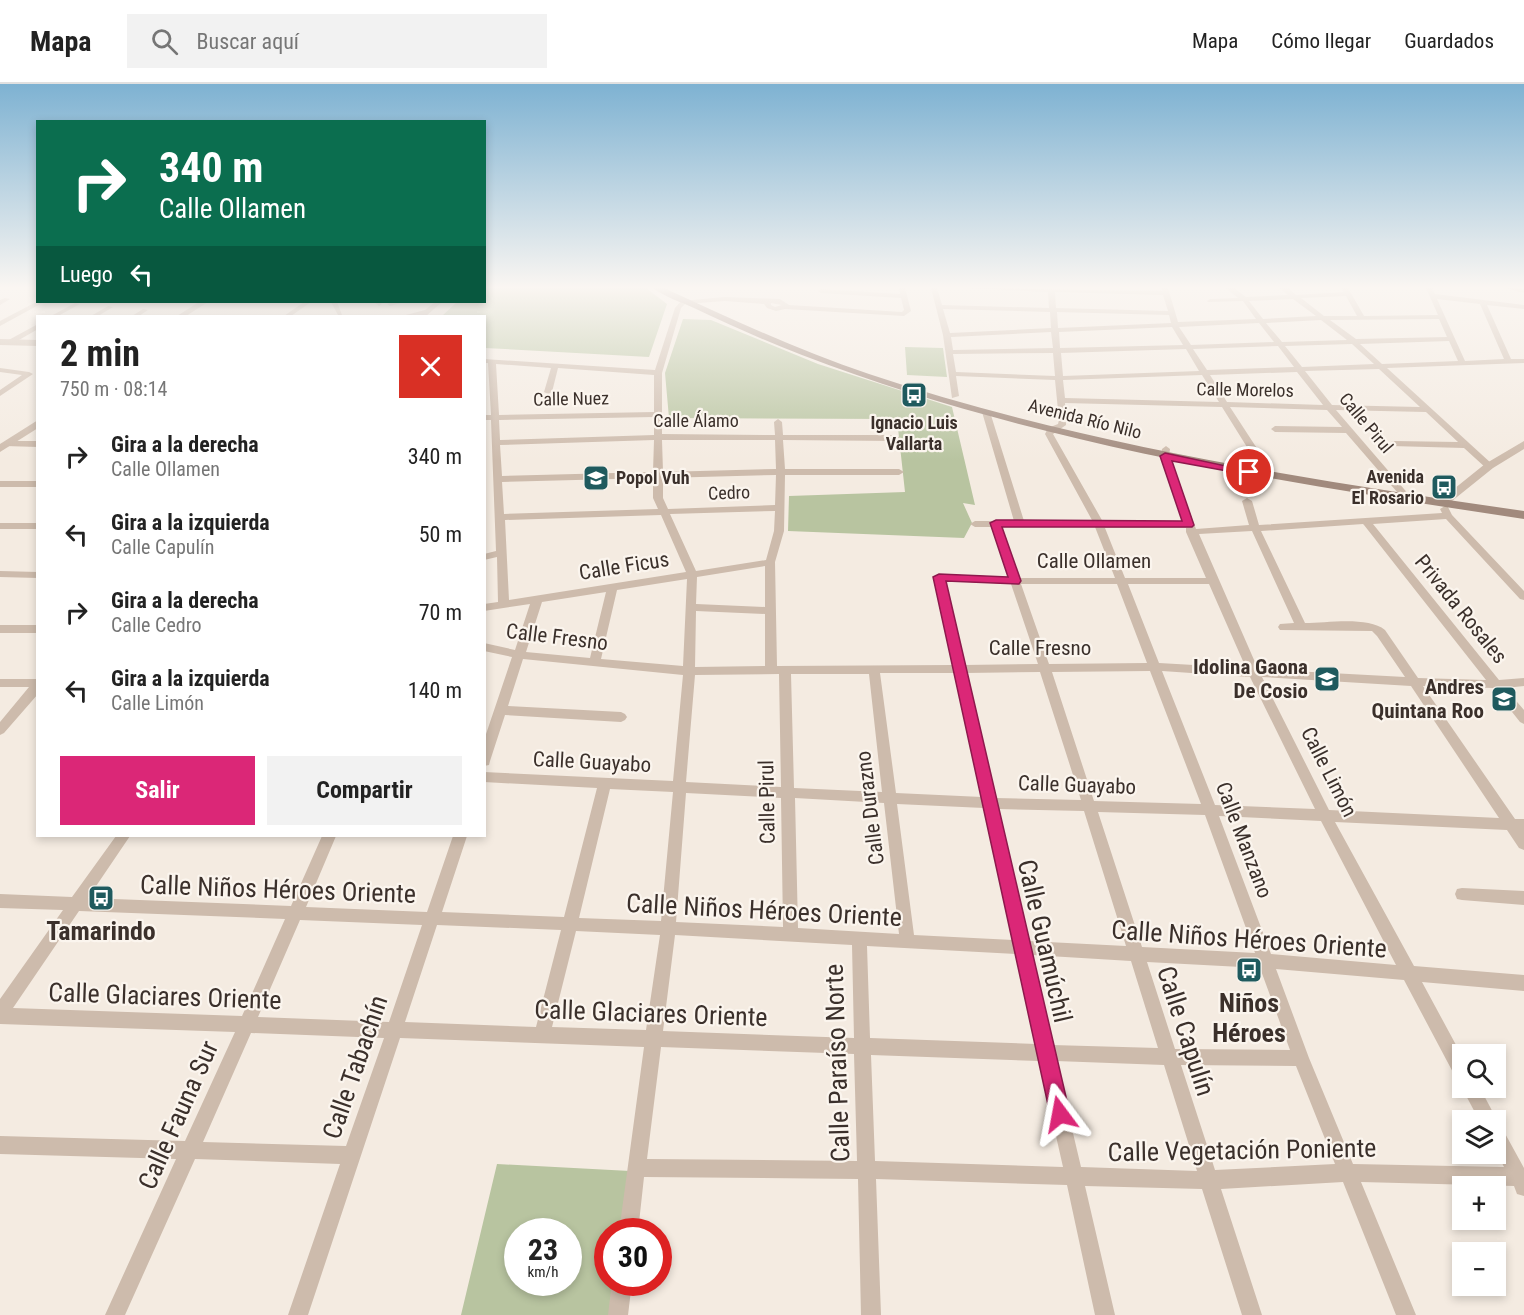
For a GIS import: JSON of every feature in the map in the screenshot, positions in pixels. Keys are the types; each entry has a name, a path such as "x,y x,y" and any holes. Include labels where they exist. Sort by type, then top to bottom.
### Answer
{"main road":[{"name":"Avenida Río Nilo","path":"786,345 986,412 1165,453 1524,515"},
{"name":"Avenida Río Nilo","path":"833,361 1056,427"},
{"name":"Avenida Río Nilo","path":"1445,500 1524,508"}],"street":[{"path":"630,1218 668,928 689,671 692,574 658,498 658,373 666,345"},
{"path":"948,345 955,396"},
{"name":"Calle Manzano","path":"1058,345 1061,400 1056,427 1049,434 1099,524 1267,961 1300,1058 1406,1315"},
{"path":"1189,345 1267,472"},
{"path":"948,352 1059,352 1247,345"},
{"name":"Calle Pirul","path":"1280,345 1348,430 1404,494"},
{"path":"1358,345 1489,466"},
{"path":"1454,345 1462,362"},
{"path":"1501,345 1508,361"},
{"path":"952,374 1059,378 1524,361"},
{"path":"504,605 496,443 490,418 488,362 658,373"},
{"path":"548,392 555,366"},
{"path":"0,370 29,374 0,394"},
{"name":"Calle Morelos","path":"1061,400 1428,410"},
{"path":"986,412 1020,524"},
{"name":"Calle Nuez","path":"490,418 658,414"},
{"path":"3,444 36,416"},
{"name":"Calle Pirul","path":"778,422 781,472 780,508 779,531 770,562 770,611 778,669 788,791 791,935"},
{"path":"3,444 36,424"},
{"path":"1275,429 1348,430"},
{"name":"Calle Álamo","path":"496,443 658,437 896,438"},
{"path":"3,444 36,444"},
{"path":"1394,444 1466,445"},
{"path":"1524,444 1489,466 1445,500 1448,516 1524,597"},
{"name":"Calle Limón","path":"1165,453 1190,528 1252,672 1452,1053"},
{"path":"498,479 781,472 899,472"},
{"path":"0,484 36,484"},
{"path":"486,499 498,495"},
{"path":"1247,501 1255,528 1301,626"},
{"name":"Cedro","path":"500,518 780,508"},
{"path":"975,524 1255,528 1367,523 1448,516"},
{"name":"Calle Capulín","path":"996,523 1045,668 1252,1315"},
{"name":"Privada Rosales","path":"1367,523 1524,719"},
{"path":"0,526 36,526"},
{"path":"486,557 501,553"},
{"name":"Calle Ficus","path":"486,608 770,562"},
{"path":"0,574 36,575"},
{"name":"Calle Ollamen","path":"939,577 1015,581 1121,579 1212,581"},
{"name":"Calle Guamúchil","path":"939,577 1105,1315"},
{"path":"595,662 612,587"},
{"path":"486,755 537,600"},
{"path":"691,607 770,611"},
{"path":"1284,627 1375,628 1383,635 1517,825 1524,844"},
{"path":"0,629 36,629"},
{"name":"Calle Fresno","path":"486,647 520,655 689,671 1155,667 1415,682 1496,684 1524,682"},
{"name":"Calle Durazno","path":"874,670 907,941"},
{"path":"0,682 36,684"},
{"path":"0,730 36,686"},
{"path":"502,710 621,717"},
{"name":"Calle Guayabo","path":"486,777 989,803 1210,810 1517,825"},
{"path":"542,1035 605,784"},
{"path":"0,1014 73,905 122,837"},
{"name":"Calle Fauna Sur","path":"116,1315 329,837"},
{"name":"Calle Tabachín","path":"298,1315 460,837"},
{"path":"1462,894 1524,898"},
{"name":"Calle Niños Héroes Oriente","path":"0,901 859,938 1267,961 1524,983"},
{"name":"Calle Paraíso Norte","path":"859,938 871,1315"},
{"name":"Calle Glaciares Oriente","path":"0,1014 1046,1053 1300,1058"},
{"path":"0,1145 352,1155"},
{"path":"1506,1152 1522,1180"},
{"name":"Calle Vegetación Poniente","path":"637,1168 866,1178 1074,1176 1208,1180 1347,1173 1522,1180"},
{"path":"618,1315 620,1296"}],"green space":[{"path":"486,345 653,345 649,357 486,348"},
{"path":"674,345 773,345 818,364 952,407 975,505 963,503 972,523 964,538 788,531 789,496 905,492 897,419 669,418 665,373"},
{"path":"905,347 943,348 947,377 907,375"},
{"path":"497,1164 630,1171 623,1218 594,1218 594,1296 612,1296 609,1315 461,1315"}],"place":[{"name":"Ignacio Luis Vallarta","path":"914,395"},
{"name":"Popol Vuh","path":"596,478"},
{"name":"Avenida El Rosario","path":"1444,487"},
{"name":"Idolina Gaona De Cosio","path":"1327,679"},
{"name":"Andres Quintana Roo","path":"1504,699"},
{"name":"Tamarindo","path":"101,898"},
{"name":"Niños Héroes","path":"1249,970"}],"route":[{"path":"1060,1114 939,577 1015,581 996,523 1188,525 1165,456 1249,472"}]}
